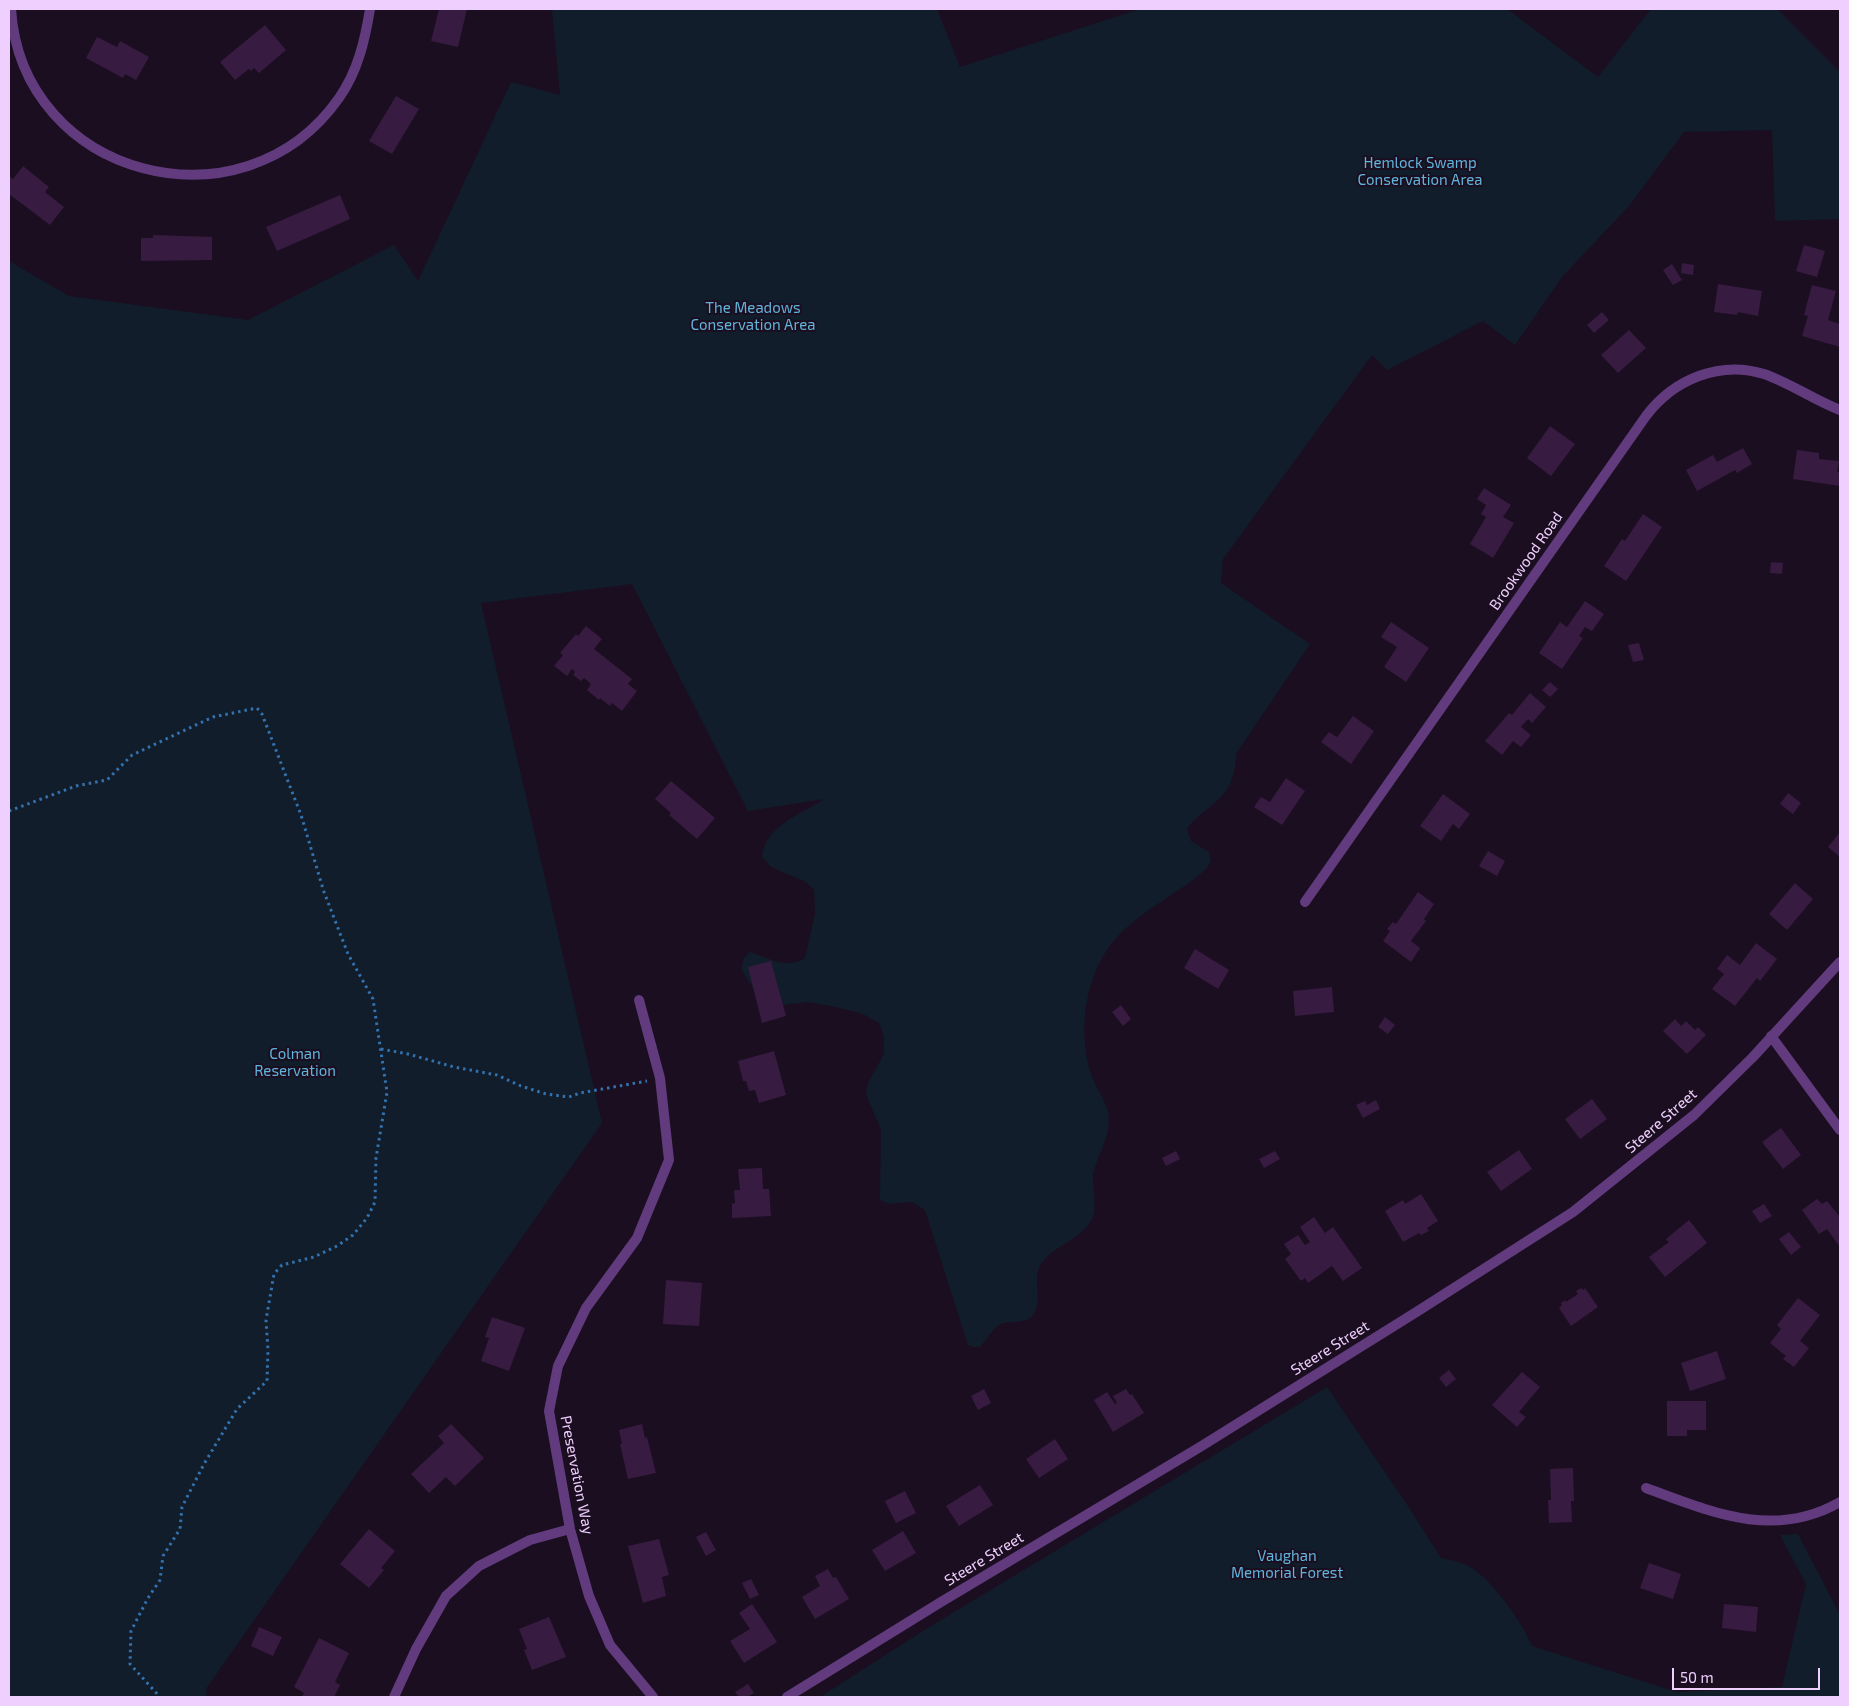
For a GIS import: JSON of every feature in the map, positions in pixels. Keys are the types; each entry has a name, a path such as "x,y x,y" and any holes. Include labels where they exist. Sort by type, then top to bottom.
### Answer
{"street":[{"path":"11,9 15,35 28,72 48,106 62,121 93,146 128,164 154,172 187,176 227,172 265,160 283,150 315,127 340,96 353,73 364,42 370,9"},
{"name":"Brookwood Road","path":"1305,902 1646,416 1660,399 1678,385 1697,376 1719,371 1741,370 1752,371 1774,378 1840,410"},
{"name":"Steere Street","path":"787,1697 1200,1446 1573,1212 1694,1115 1754,1057 1770,1036 1812,994 1840,962"},
{"name":"Preservation Way","path":"639,1000 660,1078 669,1160 638,1238 586,1308 558,1366 550,1411 570,1529 589,1596 610,1645 653,1697"},
{"path":"1770,1036 1840,1130"},
{"path":"1646,1488 1711,1512 1738,1519 1771,1521 1802,1518 1840,1502"},
{"path":"394,1697 416,1649 446,1596 479,1566 530,1540 570,1529"}],"path":[{"path":"9,811 76,786 107,780 132,755 214,717 257,708 262,714 302,816 324,892 348,954 373,999 388,1092 376,1158 375,1202 367,1218 353,1235 337,1246 314,1257 282,1266 274,1274 266,1320 268,1350 267,1381 237,1409 204,1464 182,1507 180,1529 163,1556 160,1580 148,1598 131,1631 130,1664 160,1697"},
{"path":"381,1050 408,1054 454,1067 497,1075 521,1086 546,1094 569,1097 580,1093 660,1078"}],"green space":[{"path":"552,9 937,9 960,67 1140,9 1507,9 1598,77 1651,9 1777,9 1840,72 1840,219 1775,221 1772,130 1684,132 1629,206 1562,277 1515,345 1483,321 1387,370 1372,355 1223,559 1221,583 1310,644 1236,754 1233,776 1225,792 1195,819 1187,829 1191,841 1209,852 1211,860 1207,868 1129,925 1107,949 1098,966 1091,983 1087,1002 1085,1041 1092,1077 1105,1103 1109,1124 1103,1148 1093,1174 1094,1214 1081,1232 1046,1257 1041,1264 1037,1276 1037,1303 1033,1315 1026,1320 1001,1324 992,1331 980,1347 968,1345 925,1210 912,1202 890,1204 880,1200 881,1130 866,1094 868,1083 884,1054 884,1036 879,1023 863,1014 836,1007 807,1002 774,1004 753,988 741,969 744,958 750,952 785,963 792,963 805,958 815,914 814,890 806,882 771,867 762,857 765,846 777,829 824,799 748,811 632,584 481,603 602,1123 206,1689 207,1697 9,1697 9,261 69,296 248,320 394,245 418,281 511,82 560,95"},
{"name":"Vaughan Memorial Forest","path":"1327,1387 1441,1558 1467,1565 1488,1581 1514,1614 1532,1646 1677,1692 1782,1687 1806,1584 1780,1535 1798,1534 1840,1615 1840,1697 820,1697 926,1629"}],"building":[{"path":"439,9 467,9 458,47 431,41"},
{"path":"265,25 286,50 259,73 254,68 251,71 249,69 235,80 220,62"},
{"path":"97,37 117,47 120,41 149,57 136,80 125,74 123,78 86,58"},
{"path":"396,96 419,109 392,154 369,141"},
{"path":"23,166 49,187 45,192 64,207 50,225 9,194 9,176 13,179"},
{"path":"340,195 350,219 277,251 266,227"},
{"path":"153,235 212,237 212,260 141,261 141,238 153,238"},
{"path":"1804,245 1825,251 1817,277 1796,271"},
{"path":"1682,263 1694,265 1693,275 1681,273"},
{"path":"1672,264 1682,280 1673,285 1663,270"},
{"path":"1718,284 1762,291 1758,316 1738,312 1737,315 1714,312"},
{"path":"1812,285 1836,291 1828,320 1840,324 1840,347 1802,336 1808,316 1804,315"},
{"path":"1602,312 1609,320 1594,333 1587,325"},
{"path":"1629,330 1646,348 1618,373 1601,355"},
{"path":"1550,426 1575,444 1551,476 1527,458"},
{"path":"1743,448 1752,464 1737,473 1735,470 1697,491 1686,470 1713,455 1717,462"},
{"path":"1797,450 1819,453 1819,459 1839,461 1837,472 1840,472 1840,486 1793,479"},
{"path":"1484,488 1511,505 1503,517 1514,523 1493,558 1470,544 1486,517 1481,514 1486,505 1477,499"},
{"path":"1643,514 1662,527 1626,581 1604,566 1622,539 1625,541"},
{"path":"1771,562 1783,563 1782,574 1770,573"},
{"path":"1585,601 1604,614 1592,631 1585,627 1579,636 1583,638 1562,669 1539,653 1560,622 1567,627"},
{"path":"1391,622 1429,648 1406,682 1384,667 1397,647 1381,637"},
{"path":"586,626 602,639 594,649 632,679 628,684 637,691 622,711 612,703 610,706 600,698 599,700 587,690 591,684 584,678 581,681 573,675 575,672 572,669 567,676 554,666 563,655 560,653 576,634 578,636"},
{"path":"1639,643 1644,660 1633,662 1628,645"},
{"path":"1550,682 1558,689 1550,697 1542,690"},
{"path":"1530,693 1546,707 1532,723 1528,719 1521,727 1531,735 1521,747 1513,741 1502,755 1485,741 1509,713 1512,715"},
{"path":"1353,716 1374,731 1351,764 1321,742 1329,732 1337,737"},
{"path":"1286,778 1305,791 1282,825 1254,807 1261,797 1270,802"},
{"path":"671,781 715,818 697,839 669,815 671,813 655,799"},
{"path":"1788,793 1801,803 1793,814 1780,804"},
{"path":"1443,794 1470,814 1459,829 1453,824 1441,841 1420,826"},
{"path":"1840,832 1840,857 1828,847"},
{"path":"1488,851 1505,861 1497,876 1479,866"},
{"path":"1795,883 1813,899 1787,930 1769,914"},
{"path":"1418,892 1434,904 1424,919 1426,921 1411,941 1420,948 1411,962 1383,941 1390,931 1387,929 1393,922 1396,924"},
{"path":"1756,943 1777,959 1760,981 1757,978 1735,1006 1712,989 1724,974 1717,969 1727,955 1740,965"},
{"path":"1195,949 1229,970 1218,989 1184,968"},
{"path":"771,961 786,1016 762,1023 748,967"},
{"path":"1332,987 1334,1012 1295,1016 1293,991"},
{"path":"1121,1005 1131,1019 1123,1026 1112,1012"},
{"path":"1385,1017 1395,1025 1388,1034 1378,1027"},
{"path":"1675,1019 1681,1026 1686,1021 1695,1030 1698,1027 1706,1035 1687,1054 1663,1031"},
{"path":"774,1051 786,1095 759,1103 755,1090 749,1091 746,1081 743,1081 738,1061"},
{"path":"1592,1099 1607,1119 1580,1139 1565,1119"},
{"path":"1376,1100 1380,1109 1363,1118 1356,1105 1365,1101 1367,1105"},
{"path":"1781,1128 1801,1155 1783,1169 1762,1142"},
{"path":"1519,1150 1532,1169 1501,1191 1487,1172"},
{"path":"1176,1151 1180,1159 1166,1166 1162,1158"},
{"path":"1275,1151 1280,1159 1264,1168 1259,1159"},
{"path":"762,1168 763,1189 769,1189 771,1216 732,1218 732,1204 735,1203 734,1190 740,1190 738,1169"},
{"path":"1421,1194 1438,1221 1427,1228 1429,1231 1421,1235 1419,1233 1403,1242 1385,1211 1403,1200 1405,1204"},
{"path":"1817,1199 1822,1204 1827,1201 1840,1217 1840,1247 1827,1229 1819,1234 1802,1210"},
{"path":"1764,1204 1772,1216 1760,1223 1752,1211"},
{"path":"1314,1217 1325,1233 1333,1227 1362,1268 1343,1281 1332,1266 1308,1283 1305,1278 1301,1281 1285,1259 1291,1254 1284,1244 1298,1235 1305,1245 1310,1242 1300,1227"},
{"path":"1689,1220 1707,1243 1665,1277 1649,1257 1669,1242 1666,1239"},
{"path":"1789,1232 1801,1247 1791,1255 1779,1239"},
{"path":"666,1280 702,1283 699,1326 663,1324"},
{"path":"1581,1288 1583,1290 1585,1288 1598,1307 1571,1326 1559,1308 1565,1300 1566,1302 1578,1294 1576,1291"},
{"path":"1798,1298 1820,1315 1800,1341 1809,1348 1794,1367 1783,1359 1786,1356 1770,1343 1781,1329 1777,1325"},
{"path":"492,1317 525,1328 509,1371 481,1361 489,1338 485,1337"},
{"path":"1717,1351 1726,1379 1690,1391 1681,1363"},
{"path":"1449,1370 1456,1379 1446,1387 1439,1378"},
{"path":"1522,1372 1540,1387 1519,1412 1526,1417 1517,1427 1492,1405"},
{"path":"984,1389 991,1403 978,1410 971,1396"},
{"path":"1126,1389 1130,1395 1132,1394 1144,1413 1113,1432 1094,1400 1107,1392 1115,1404 1117,1403 1113,1396"},
{"path":"1667,1401 1706,1401 1706,1430 1687,1430 1687,1436 1667,1436"},
{"path":"451,1424 484,1458 455,1486 446,1477 429,1493 411,1474 444,1443 438,1436"},
{"path":"642,1424 656,1473 628,1479 620,1444 622,1444 619,1430"},
{"path":"1055,1439 1068,1459 1039,1478 1026,1459"},
{"path":"1573,1468 1574,1501 1571,1501 1572,1522 1549,1523 1548,1500 1551,1500 1550,1469"},
{"path":"980,1485 993,1505 959,1526 946,1506"},
{"path":"905,1491 916,1513 896,1523 885,1501"},
{"path":"369,1529 395,1551 381,1568 384,1570 369,1588 340,1564"},
{"path":"903,1531 916,1553 885,1571 872,1550"},
{"path":"706,1532 716,1550 706,1556 696,1537"},
{"path":"659,1539 669,1575 662,1577 666,1596 643,1603 628,1546"},
{"path":"1649,1563 1681,1574 1673,1599 1640,1588"},
{"path":"828,1569 833,1578 836,1577 849,1599 815,1619 802,1597 820,1586 815,1576"},
{"path":"751,1579 759,1595 750,1599 742,1583"},
{"path":"752,1604 777,1642 744,1663 730,1641 750,1629 739,1613"},
{"path":"1724,1604 1758,1607 1756,1632 1722,1628"},
{"path":"549,1617 566,1657 532,1670 524,1650 527,1649 519,1629"},
{"path":"259,1627 282,1637 273,1656 251,1646"},
{"path":"319,1638 349,1653 335,1682 340,1685 334,1697 302,1697 304,1693 294,1687"},
{"path":"748,1684 754,1693 747,1697 739,1697 735,1692"}],"park label":[{"name":"Hemlock Swamp Conservation Area","path":"1420,172"},
{"name":"The Meadows Conservation Area","path":"753,316"},
{"name":"Colman Reservation","path":"295,1062"}]}
